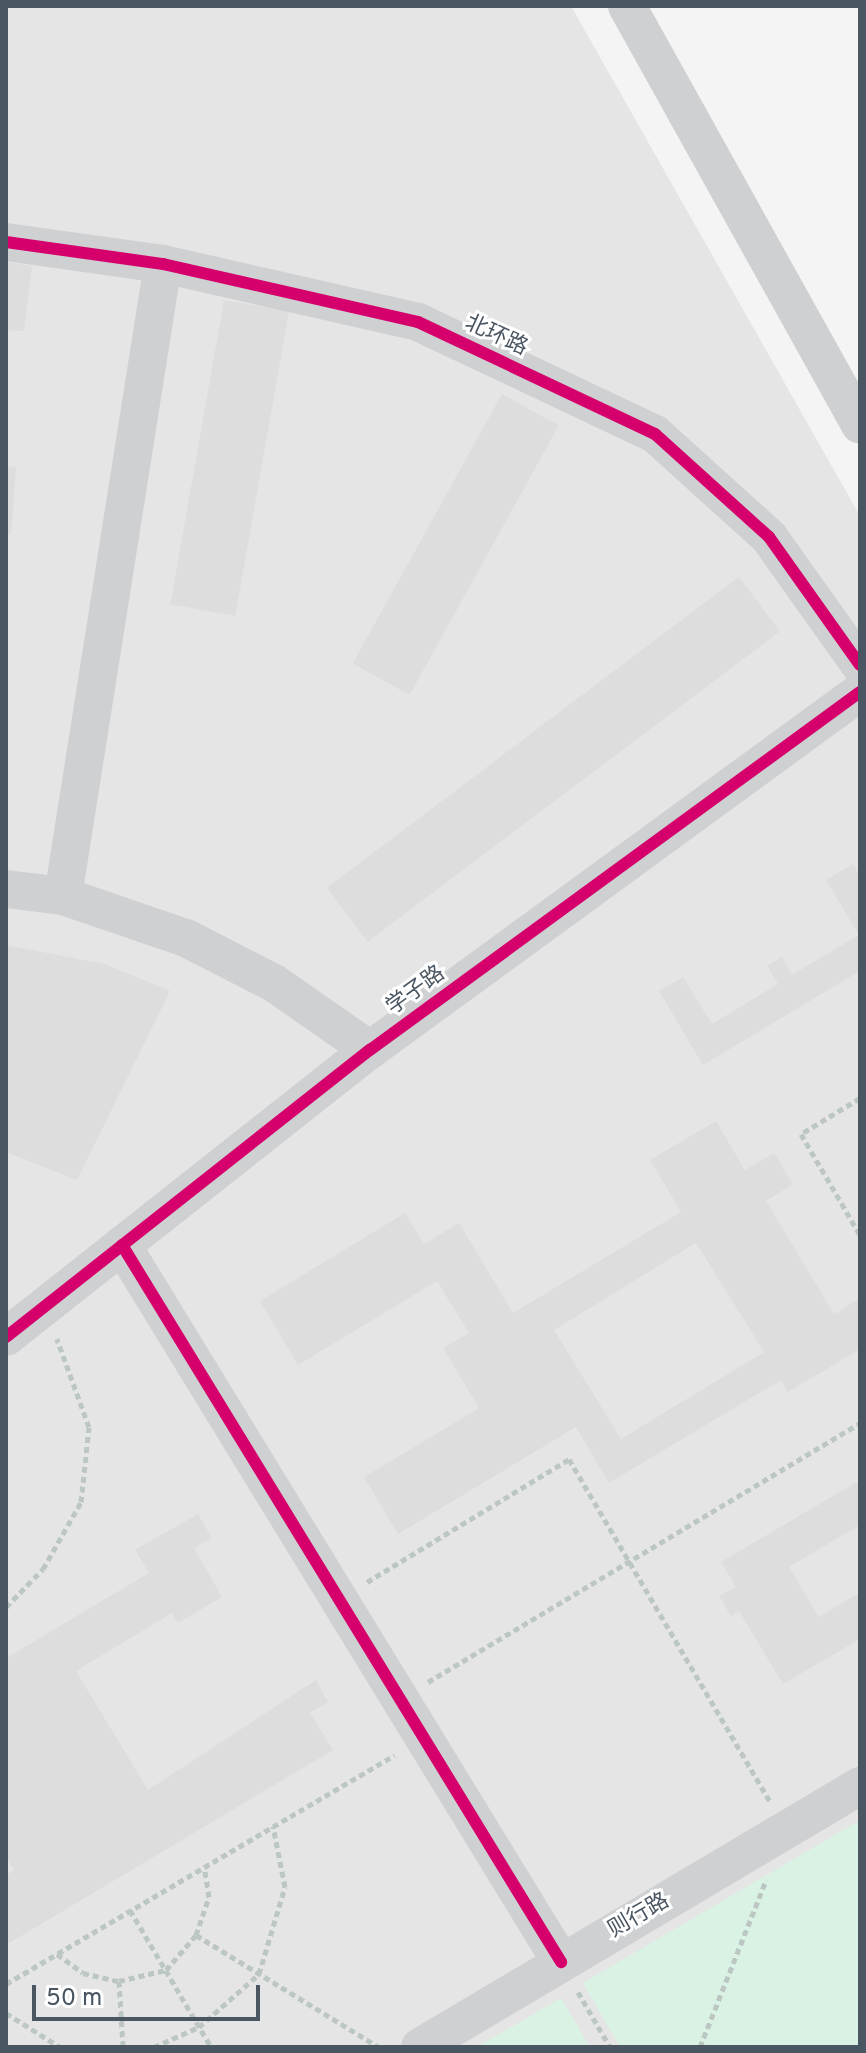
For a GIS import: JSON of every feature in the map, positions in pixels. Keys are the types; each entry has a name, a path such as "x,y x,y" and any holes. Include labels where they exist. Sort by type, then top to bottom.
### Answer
{"street":[{"path":"627,6 860,425"},
{"name":"北环路","path":"6,242 163,264 418,322 655,434 769,537 860,665"},
{"path":"63,896 163,264"},
{"name":"学子路","path":"6,1337 370,1050 860,692"},
{"path":"6,889 63,896 199,944 274,983 370,1050"},
{"path":"122,1245 561,1962"},
{"name":"则行路","path":"420,2047 860,1786"}],"path":[{"path":"860,1098 801,1134 860,1235"},
{"path":"6,1607 43,1569 81,1502 89,1427 42,1309"},
{"path":"400,1699 860,1423"},
{"path":"339,1599 569,1459 786,1830 700,2047"},
{"path":"6,1984 424,1738"},
{"path":"154,2047 199,2027 259,1974 285,1887 273,1826"},
{"path":"57,1954 83,1973 119,1981 166,1970 196,1935 209,1897 204,1867"},
{"path":"130,1910 211,2047"},
{"path":"196,1935 379,2047"},
{"path":"561,1962 610,2047"},
{"path":"119,1981 123,2047"},
{"path":"6,2013 60,2047"}],"shaded area":[{"path":"6,6 571,6 860,516 860,2047 6,2047"}],"green space":[{"path":"860,1820 860,2047 620,2047 583,1983"},
{"path":"561,1998 590,2047 477,2047"}],"building":[{"path":"6,262 32,266 24,331 6,330"},
{"path":"224,300 289,311 235,616 170,604"},
{"path":"502,394 559,426 410,695 353,663"},
{"path":"6,466 16,467 11,535 6,535"},
{"path":"739,577 780,631 368,942 327,888"},
{"path":"853,864 860,876 860,971 703,1065 659,991 683,977 712,1024 778,984 767,966 782,957 792,975 859,935 826,880"},
{"path":"6,945 105,964 170,991 77,1180 6,1152"},
{"path":"716,1121 745,1170 774,1153 793,1184 766,1201 834,1314 860,1298 860,1349 788,1392 781,1380 609,1483 576,1427 398,1534 364,1477 479,1408 443,1348 469,1333 437,1281 298,1365 260,1301 405,1213 424,1244 459,1223 513,1313 681,1212 650,1160","holes":["696,1243 764,1352 621,1439 554,1330"]},
{"path":"860,1480 860,1525 789,1567 819,1617 860,1592 860,1639 783,1684 739,1611 731,1616 719,1596 736,1587 721,1562"},
{"path":"198,1514 212,1538 194,1548 222,1597 178,1623 172,1613 76,1671 148,1790 316,1680 328,1702 310,1713 333,1750 6,1945 6,1875 14,1870 6,1856 6,1658 149,1573 135,1550"}],"cycle path":[{"path":"6,242 163,264 418,322 655,434 769,537 860,665"},
{"path":"6,1337 370,1050 860,692"},
{"path":"122,1245 561,1962"}]}
